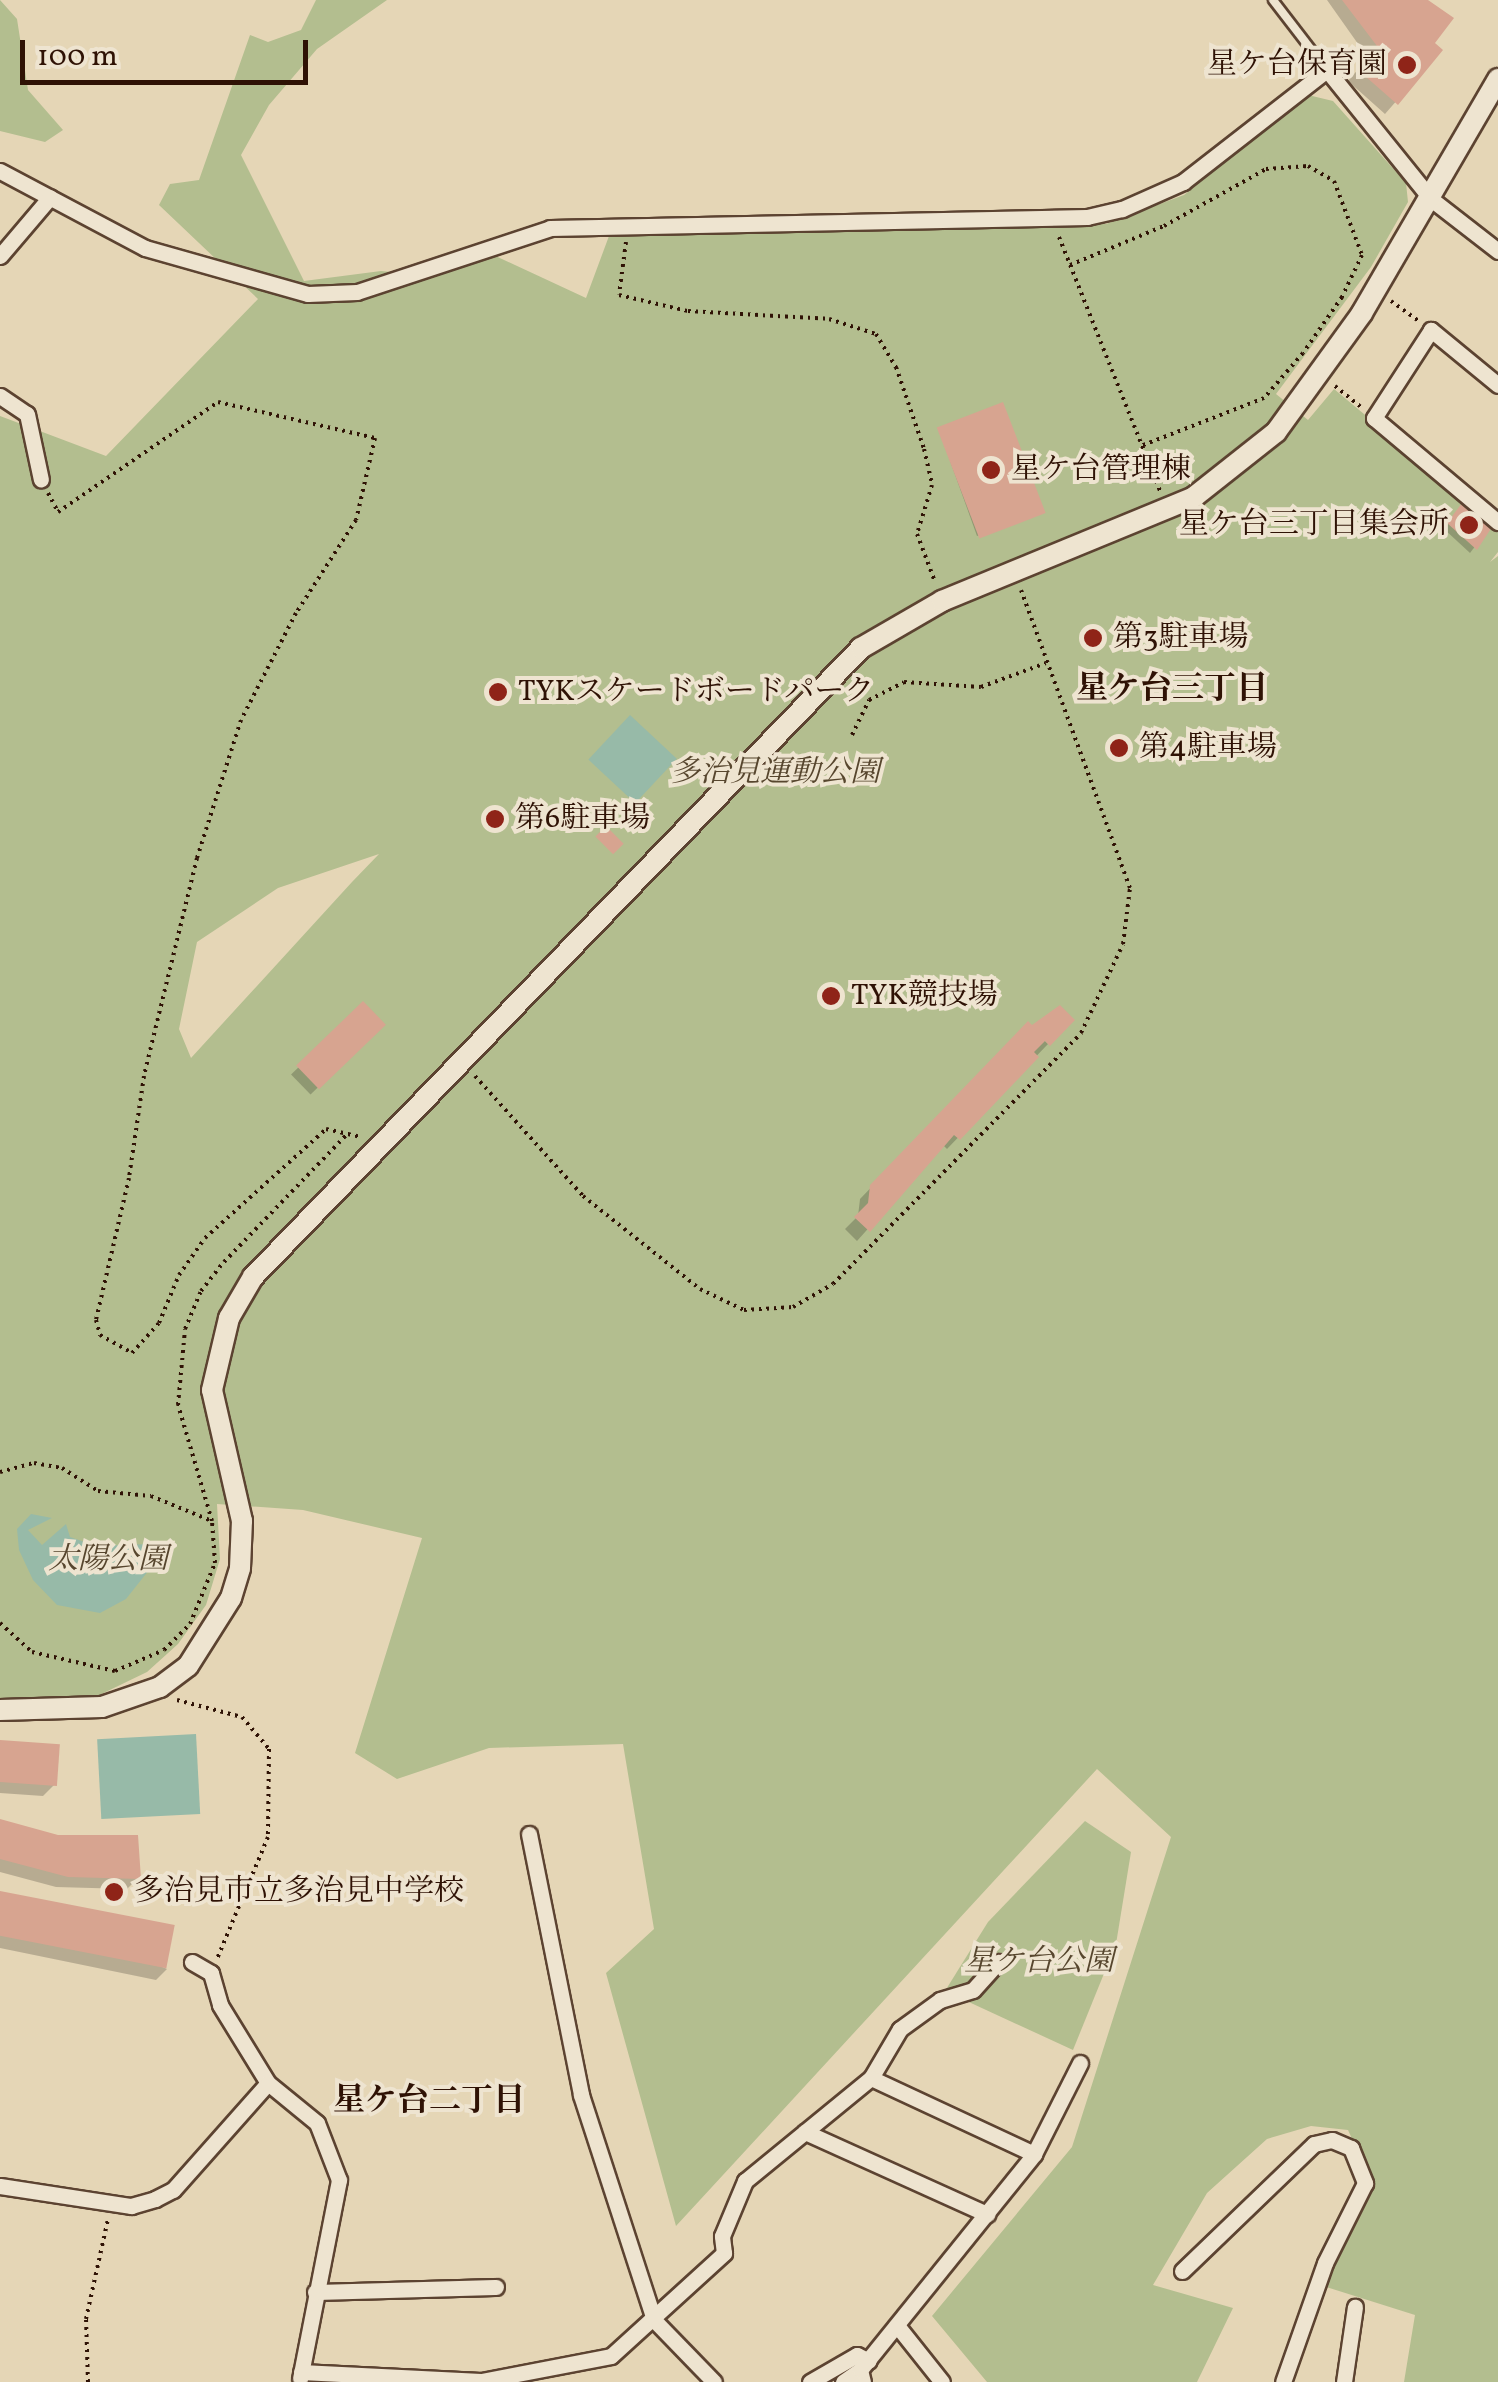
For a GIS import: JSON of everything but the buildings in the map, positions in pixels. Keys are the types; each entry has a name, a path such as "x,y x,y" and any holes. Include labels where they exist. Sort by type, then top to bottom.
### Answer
{"street":[{"path":"0,171 144,248 308,294 400,284 550,228 1088,217 1148,200 1183,182 1327,70 1431,200 1498,251"},
{"path":"0,1710 91,1709 160,1687 188,1666 212,1633 240,1568 240,1506 212,1390 229,1318 253,1277 824,680 899,622 1167,509 1234,471 1276,432 1376,290 1498,79"},
{"path":"0,256 50,197"},
{"path":"1498,384 1431,330 1374,418 1498,522"},
{"path":"0,396 28,414 41,480"},
{"path":"529,1834 581,2096 654,2320 714,2382"},
{"path":"192,1962 211,1973 220,2005 268,2083 317,2122 339,2180 300,2377 481,2380 611,2356 724,2254 722,2236 745,2181 872,2078 900,2029 940,2000 974,1990 998,1962"},
{"path":"843,2382 864,2371 1034,2154 1080,2063"},
{"path":"872,2078 1034,2154"},
{"path":"0,2186 131,2206 172,2190 268,2083"},
{"path":"805,2132 988,2214"},
{"path":"1182,2271 1314,2144 1332,2140 1352,2148 1363,2191 1325,2263 1283,2382"},
{"path":"315,2292 496,2286"},
{"path":"1344,2382 1356,2307"},
{"path":"899,2328 942,2382"},
{"path":"810,2382 858,2356 864,2371"},
{"path":"576,2362 580,2382"}],"lane":[{"path":"1273,0 1327,70"}],"path":[{"path":"1070,266 1164,226 1266,169 1308,166 1334,181 1362,255 1342,298 1302,353 1264,398 1141,446"},
{"path":"628,226 619,295 688,311 829,320 876,334 896,368 924,449 932,484 917,534 942,601"},
{"path":"1058,237 1167,509"},
{"path":"1376,290 1431,330"},
{"path":"1317,371 1374,418"},
{"path":"41,480 58,512 218,402 375,438 356,520 296,612 240,720 196,858 144,1076 130,1178 96,1320 100,1336 132,1353 159,1323 179,1274 205,1238 326,1129 379,1143"},
{"path":"462,1061 583,1196 700,1289 744,1310 794,1308 833,1284 1081,1032 1123,944 1130,888 1015,571"},
{"path":"852,735 869,700 904,682 980,687 1046,663"},
{"path":"0,1472 34,1464 62,1468 98,1491 150,1496 212,1522 215,1563 190,1624 164,1650 115,1671 32,1652 0,1622"},
{"path":"160,1687 184,1705 242,1717 269,1749 268,1837 211,1973"},
{"path":"88,2382 86,2319 111,2204"}],"green space":[{"path":"0,0 17,19 28,90 63,130 45,142 0,131"},
{"path":"316,0 387,0 317,49 269,105 241,155 304,281 381,271 431,276 489,253 586,298 609,236 1106,224 1184,195 1308,95 1333,101 1406,183 1408,202 1371,267 1276,394 1308,420 1334,389 1498,526 1498,552 1490,562 1498,556 1498,2382 1404,2382 1415,2315 1320,2285 1361,2212 1369,2176 1348,2130 1311,2126 1267,2139 1207,2193 1153,2285 1233,2308 1197,2382 987,2382 932,2316 1072,2147 1171,1837 1097,1769 676,2226 606,1973 654,1929 623,1744 489,1748 397,1779 355,1753 422,1538 303,1510 217,1504 220,1559 206,1605 178,1644 147,1672 87,1701 0,1704 0,416 106,456 258,299 159,205 170,184 199,180 250,35 268,42 301,30","holes":["379,854 191,1058 179,1029 197,942 278,888"]},
{"name":"星ケ台公園","path":"1085,1821 1131,1852 1116,1944 1073,2050 945,1991 988,1922"}],"shaded area":[{"path":"630,715 677,759 635,803 588,760"},
{"path":"31,1514 52,1518 28,1530 42,1545 66,1524 70,1537 96,1546 150,1544 149,1570 126,1599 100,1613 57,1605 33,1580 19,1550 17,1529"},
{"path":"196,1734 200,1814 101,1819 97,1739"}],"place":[{"name":"星ケ台保育園","path":"1407,65"},
{"name":"星ケ台管理棟","path":"991,470"},
{"name":"星ケ台三丁目集会所","path":"1469,525"},
{"name":"第3駐車場","path":"1093,638"},
{"name":"TYKスケードボードパーク","path":"498,692"},
{"name":"第4駐車場","path":"1119,748"},
{"name":"第6駐車場","path":"495,819"},
{"name":"TYK競技場","path":"831,996"},
{"name":"多治見市立多治見中学校","path":"114,1892"}],"district":[{"name":"星ケ台三丁目","path":"1172,690"},
{"name":"星ケ台二丁目","path":"429,2102"}],"park label":[{"name":"多治見運動公園","path":"775,773"},
{"name":"太陽公園","path":"108,1560"}]}
